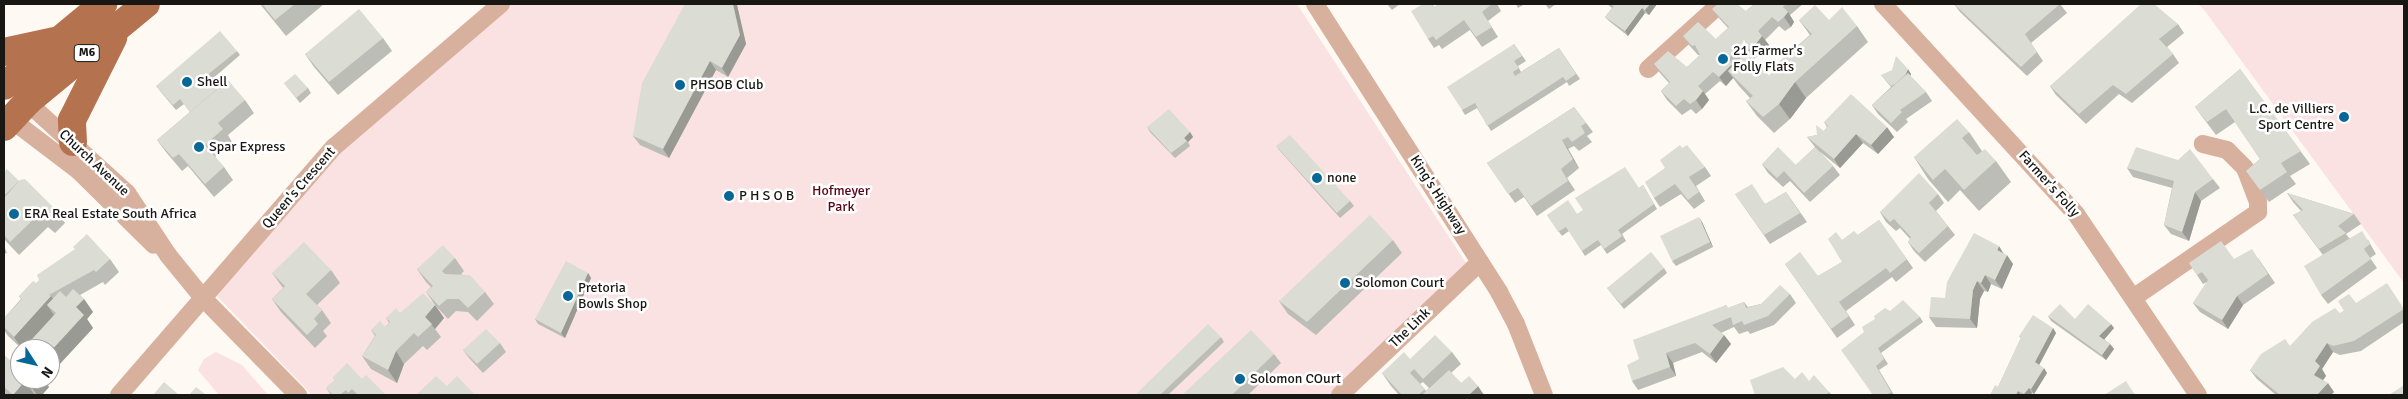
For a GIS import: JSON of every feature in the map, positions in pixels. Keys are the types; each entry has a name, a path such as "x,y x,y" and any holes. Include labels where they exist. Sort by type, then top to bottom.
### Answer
{"main road":[{"name":"M6","path":"4,86 103,4"},
{"name":"M6","path":"10,112 146,4"},
{"path":"73,142 72,120 118,28"},
{"path":"4,52 58,40"}],"street":[{"name":"Queen's Crescent","path":"119,395 334,147 501,4"},
{"name":"King's Highway","path":"1315,4 1480,262 1516,324 1544,395"},
{"path":"1648,69 1720,4"},
{"name":"Farmer's Folly","path":"1883,4 2076,214 2134,298 2193,392"},
{"name":"Church Avenue","path":"10,112 79,171 168,255"},
{"name":"Church Avenue","path":"10,112 73,142 127,193 168,255 203,298 298,395"},
{"path":"2134,298 2258,212 2258,202 2244,168 2227,150 2203,144"},
{"name":"The Link","path":"1340,395 1480,262"}],"green space":[{"name":"Hofmeyer Park","path":"503,4 1297,4 1466,263 1334,395 312,395 217,296 326,156"},
{"name":"L.C. de Villiers Sport Centre","path":"2198,4 2404,4 2404,283 2205,11"},
{"path":"216,352 242,365 268,395 219,395 198,370 204,359"}],"building":[{"path":"262,4 295,4 275,20"},
{"name":"PHSOB Club","path":"685,4 733,4 740,35 722,68 710,61 663,149 633,136 642,83"},
{"path":"1423,4 1432,4 1433,7 1440,4 1492,4 1482,12 1492,27 1476,37 1464,20 1436,40 1433,36 1428,39 1411,11"},
{"path":"1609,4 1650,4 1645,10 1642,8 1625,31 1605,17 1614,6"},
{"name":"21 Farmer's Folly Flats","path":"1718,4 1737,4 1746,11 1754,4 1786,4 1783,7 1788,12 1778,22 1772,17 1758,31 1762,36 1748,50 1743,44 1728,59 1732,64 1719,77 1713,72 1698,86 1703,91 1696,100 1690,104 1684,99 1676,106 1661,91 1670,82 1654,64 1668,51 1687,67 1700,55 1695,45 1692,46 1683,36 1698,22 1716,39 1729,27 1712,9"},
{"path":"1954,4 2060,4 2025,34 2037,52 2021,67"},
{"path":"2141,4 2154,4 2178,24 2159,39 2173,54 2126,94 2113,85 2079,114 2050,86"},
{"path":"1815,5 1829,20 1842,7 1857,26 1795,82 1779,104 1763,117 1746,101 1753,96 1728,71 1747,52 1769,76 1776,69 1773,67 1812,34 1799,20"},
{"path":"359,9 383,38 329,82 305,54"},
{"path":"220,31 237,51 206,76 217,89 190,112 180,99 173,105 156,86"},
{"path":"1514,44 1522,56 1514,61 1519,68 1513,72 1515,76 1559,48 1576,74 1566,81 1563,77 1487,126 1475,103 1462,110 1447,87"},
{"path":"1896,56 1908,69 1905,75 1891,86 1881,75 1892,70"},
{"path":"2240,69 2301,151 2281,163 2287,172 2260,190 2246,171 2260,159 2226,109 2207,122 2195,107"},
{"path":"1908,73 1926,92 1900,110 1902,112 1891,123 1872,105"},
{"path":"295,74 308,88 296,98 284,83"},
{"path":"228,80 245,100 218,123 223,129 205,145 224,167 205,184 179,154 173,158 157,140"},
{"path":"1851,94 1887,127 1871,145 1856,134 1834,159 1807,137 1817,135 1816,125 1824,131 1828,126 1824,122"},
{"path":"1574,107 1586,123 1581,126 1585,133 1572,142 1568,137 1562,140 1573,159 1561,169 1568,181 1531,206 1518,188 1508,194 1487,163"},
{"path":"1169,109 1190,132 1184,138 1187,141 1171,153 1147,127"},
{"path":"1957,119 1969,132 1962,138 1977,155 1985,149 1996,161 1964,190 1945,169 1933,180 1914,157"},
{"name":"none","path":"1290,135 1350,201 1337,213 1276,146"},
{"path":"1680,145 1682,148 1687,145 1705,167 1689,177 1699,192 1688,200 1675,184 1654,198 1645,182 1665,168 1660,160"},
{"path":"1778,147 1796,165 1815,147 1833,166 1804,193 1784,171 1777,178 1762,164"},
{"path":"2136,147 2178,160 2190,149 2213,179 2195,192 2182,232 2164,225 2174,181 2127,168"},
{"path":"1625,167 1639,188 1643,185 1654,204 1618,230 1622,236 1604,249 1598,240 1582,251 1566,227 1558,232 1547,215 1568,200 1577,214 1583,210 1575,198"},
{"path":"7,169 19,181 4,196 4,172"},
{"path":"1919,173 1938,194 1929,203 1948,226 1919,253 1908,242 1911,237 1894,219 1890,222 1880,212"},
{"path":"25,179 56,210 46,221 39,214 10,242 4,235 4,198 20,180"},
{"path":"1752,184 1765,204 1786,192 1800,213 1764,235 1735,194"},
{"path":"2287,193 2354,214 2338,226 2346,233 2319,249 2293,215 2303,210"},
{"path":"1370,215 1393,240 1307,322 1279,301"},
{"path":"1699,217 1710,242 1672,261 1660,236"},
{"path":"1879,220 1907,259 1890,273 1886,268 1839,302 1849,316 1831,329 1785,264 1800,252 1818,276 1842,262 1828,239 1836,232 1842,240 1854,231 1858,235"},
{"path":"2362,231 2370,244 2364,249 2371,259 2321,295 2304,266"},
{"path":"1974,233 1999,246 1997,250 2007,255 1995,280 1985,275 1981,283 1977,281 1973,290 1970,319 1929,317 1931,297 1945,298 1947,282"},
{"path":"87,234 110,259 96,272 94,270 49,295 51,296 14,337 4,327 4,318 22,299 19,296 33,281 36,283 39,280 37,275 75,249 73,247"},
{"path":"2221,241 2234,259 2252,249 2268,274 2237,296 2222,320 2193,303 2208,280 2202,272 2197,275 2189,263"},
{"path":"304,242 331,270 306,294 322,310 314,319 318,324 307,335 272,299 285,286 272,273"},
{"path":"443,245 455,258 442,271 445,274 470,275 485,292 468,308 459,299 447,299 439,306 426,292 433,286 417,269"},
{"path":"1651,252 1664,268 1621,304 1607,288"},
{"name":"Pretoria Bowls Shop","path":"566,261 588,273 561,333 535,319"},
{"path":"2387,283 2404,309 2354,341 2333,346 2327,343 2315,361 2320,366 2314,375 2328,383 2317,395 2280,395 2250,370 2261,354 2285,339 2290,346 2312,322 2335,308 2340,313 2344,311 2338,301 2349,294 2356,303"},
{"path":"1780,285 1790,294 1768,316 1744,325 1742,321 1733,325 1731,317 1712,325 1724,335 1710,354 1695,343 1666,353 1670,367 1632,381 1627,365 1639,359 1633,340 1726,305 1728,308 1744,302 1746,308 1761,304"},
{"path":"73,289 84,299 76,307 84,315 60,341 60,339 33,339 56,313 47,305 60,291 66,297"},
{"path":"423,293 435,305 425,317 432,324 418,337 414,333 396,351 388,370 362,356 376,335 371,330 380,321 385,327 390,322 386,318 396,308 400,313"},
{"path":"1903,300 1920,317 1878,348 1884,359 1876,366 1891,392 1886,395 1873,395 1841,350 1864,332 1862,327 1875,319 1874,316 1885,308 1890,311"},
{"path":"2060,304 2075,319 2088,304 2111,324 2099,336 2110,344 2102,355 2048,316"},
{"path":"2033,315 2053,328 2035,362 2044,368 2031,389 2029,388 2024,394 2018,391 2016,395 1990,395 1995,385 1998,387 2021,337 2019,336"},
{"path":"1208,324 1221,337 1160,395 1135,395"},
{"path":"486,329 500,343 477,364 463,350"},
{"name":"Solomon COurt","path":"1251,330 1274,354 1232,395 1182,395"},
{"path":"1435,335 1452,352 1423,379 1414,369 1410,373 1425,389 1418,395 1402,395 1382,373 1404,352 1410,359"},
{"path":"4,355 10,360 10,389 18,389 13,395 4,387"},
{"path":"347,363 362,379 366,375 386,395 358,395 352,389 348,393 346,390 340,395 333,395 326,388 335,380 333,377"},
{"path":"1783,367 1795,379 1802,372 1809,381 1814,375 1829,392 1826,395 1755,395 1750,380"},
{"path":"1449,370 1461,383 1469,376 1478,386 1469,395 1422,395"},
{"path":"436,376 447,386 457,376 475,395 416,395"},
{"path":"2126,381 2135,395 2104,395"},
{"path":"164,382 179,395 153,395"},
{"path":"2404,385 2404,395 2389,395"},
{"path":"196,387 206,395 189,395"}],"place":[{"name":"21 Farmer's Folly Flats","path":"1723,59"},
{"name":"Shell","path":"187,82"},
{"name":"PHSOB Club","path":"680,85"},
{"name":"L.C. de Villiers Sport Centre","path":"2344,117"},
{"name":"Spar Express","path":"199,147"},
{"name":"none","path":"1317,178"},
{"name":"P H S O B","path":"729,196"},
{"name":"ERA Real Estate South Africa","path":"14,214"},
{"name":"Solomon Court","path":"1345,283"},
{"name":"Pretoria Bowls Shop","path":"568,296"},
{"name":"Solomon COurt","path":"1240,379"}]}
